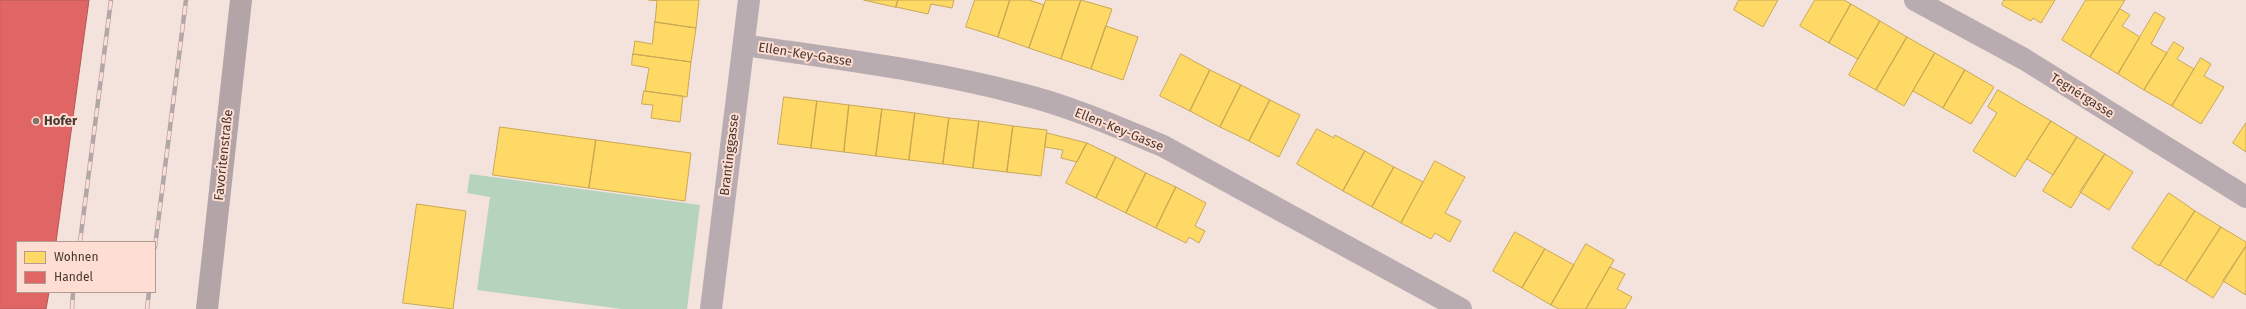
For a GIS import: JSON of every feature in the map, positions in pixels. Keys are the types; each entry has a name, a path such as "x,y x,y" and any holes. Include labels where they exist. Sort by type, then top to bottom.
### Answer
{"main road":[{"name":"Favoritenstraße","path":"207,309 241,0"}],"street":[{"name":"Brantinggasse","path":"710,309 749,0"},
{"name":"Tegnérgasse","path":"1916,0 2024,59 2246,197"},
{"name":"Ellen-Key-Gasse","path":"744,45 847,61 996,88 1022,94 1120,128 1163,146 1437,303 1460,309"}],"green space":[{"path":"470,174 700,205 687,309 622,309 477,290 490,197 467,193"}],"building: Wohnen":[{"path":"649,0 699,0 696,28 655,22 657,1"},
{"path":"864,0 898,0 896,7"},
{"path":"898,0 954,0 952,8 931,4 928,14 896,7"},
{"path":"975,0 1010,0 998,37 966,27"},
{"path":"1010,0 1029,0 1044,5 1029,48 998,37"},
{"path":"1046,0 1081,0 1061,59 1029,48"},
{"path":"1081,0 1112,9 1091,69 1061,59"},
{"path":"1739,0 1778,0 1763,27 1734,10"},
{"path":"1815,0 1844,0 1851,4 1829,43 1800,26"},
{"path":"2004,0 2055,0 2041,23 2033,18 2031,21 2002,5"},
{"path":"2086,0 2125,0 2090,57 2062,40"},
{"path":"1851,4 1880,21 1858,59 1829,43"},
{"path":"2120,9 2130,15 2122,26 2140,37 2118,74 2090,57"},
{"path":"2155,12 2165,18 2151,44 2167,53 2144,90 2118,74"},
{"path":"1880,21 1907,37 1876,90 1849,75"},
{"path":"655,22 696,28 691,62 633,54 635,41 652,44"},
{"path":"1106,26 1138,37 1123,80 1091,69"},
{"path":"1907,37 1935,53 1904,106 1876,90"},
{"path":"2174,42 2184,48 2177,59 2194,69 2172,106 2144,90"},
{"path":"1935,53 1965,70 1943,108 1913,91"},
{"path":"633,54 691,62 687,97 645,91 649,68 632,65"},
{"path":"1181,54 1210,70 1190,111 1160,96"},
{"path":"2201,58 2211,64 2204,76 2224,87 2201,124 2172,106"},
{"path":"1210,70 1241,85 1220,127 1190,111"},
{"path":"1965,70 1994,87 1971,124 1943,108"},
{"path":"1241,85 1270,100 1249,141 1220,127"},
{"path":"1998,90 2051,121 2015,177 1973,151 1997,113 1988,107"},
{"path":"644,91 683,96 680,122 651,118 653,105 642,104"},
{"path":"784,97 817,101 811,148 778,144"},
{"path":"1270,100 1300,115 1279,157 1249,141"},
{"path":"817,101 849,105 844,152 811,148"},
{"path":"849,105 882,109 876,156 844,152"},
{"path":"882,109 915,113 909,160 876,156"},
{"path":"915,113 949,118 943,164 909,160"},
{"path":"949,118 979,121 973,168 943,164"},
{"path":"979,121 1013,126 1007,172 973,168"},
{"path":"2051,121 2077,137 2053,175 2027,159"},
{"path":"2246,123 2246,152 2233,143"},
{"path":"1013,126 1047,130 1041,176 1007,172"},
{"path":"500,127 596,140 589,188 493,175"},
{"path":"1317,129 1334,138 1335,135 1365,151 1343,191 1297,164"},
{"path":"1047,133 1087,143 1077,162 1061,158 1063,150 1045,147"},
{"path":"2077,137 2105,154 2071,208 2043,191"},
{"path":"596,140 691,153 685,201 589,188"},
{"path":"1087,143 1116,157 1096,198 1066,183"},
{"path":"1365,151 1394,167 1372,207 1343,191"},
{"path":"2105,154 2133,172 2109,210 2080,192"},
{"path":"1116,157 1146,173 1126,213 1096,198"},
{"path":"1435,161 1465,177 1445,213 1461,221 1450,242 1435,233 1431,239 1401,223"},
{"path":"1394,167 1423,182 1401,223 1372,207"},
{"path":"1146,173 1176,187 1156,228 1126,213"},
{"path":"1176,187 1206,203 1195,226 1205,231 1199,243 1189,237 1186,243 1156,228"},
{"path":"2169,193 2195,211 2159,266 2132,248"},
{"path":"417,204 466,211 453,309 403,303"},
{"path":"2195,211 2221,227 2186,281 2160,265"},
{"path":"2221,227 2246,242 2246,246 2213,298 2186,281"},
{"path":"1515,232 1545,249 1522,288 1493,271"},
{"path":"1586,244 1614,260 1586,309 1559,309 1551,305"},
{"path":"2246,246 2246,295 2223,281"},
{"path":"1545,249 1574,265 1551,305 1522,288"},
{"path":"1610,267 1625,274 1617,289 1632,297 1625,309 1586,309"}],"building: Handel":[{"name":"Hofer","path":"0,0 89,0 56,241 16,241 16,293 49,293 46,309 0,309"}],"railway":[{"path":"80,241 111,0"},
{"path":"156,241 186,0"},
{"path":"72,309 73,293"},
{"path":"147,309 149,293"}],"place":[{"name":"Hofer","path":"36,121"}]}
